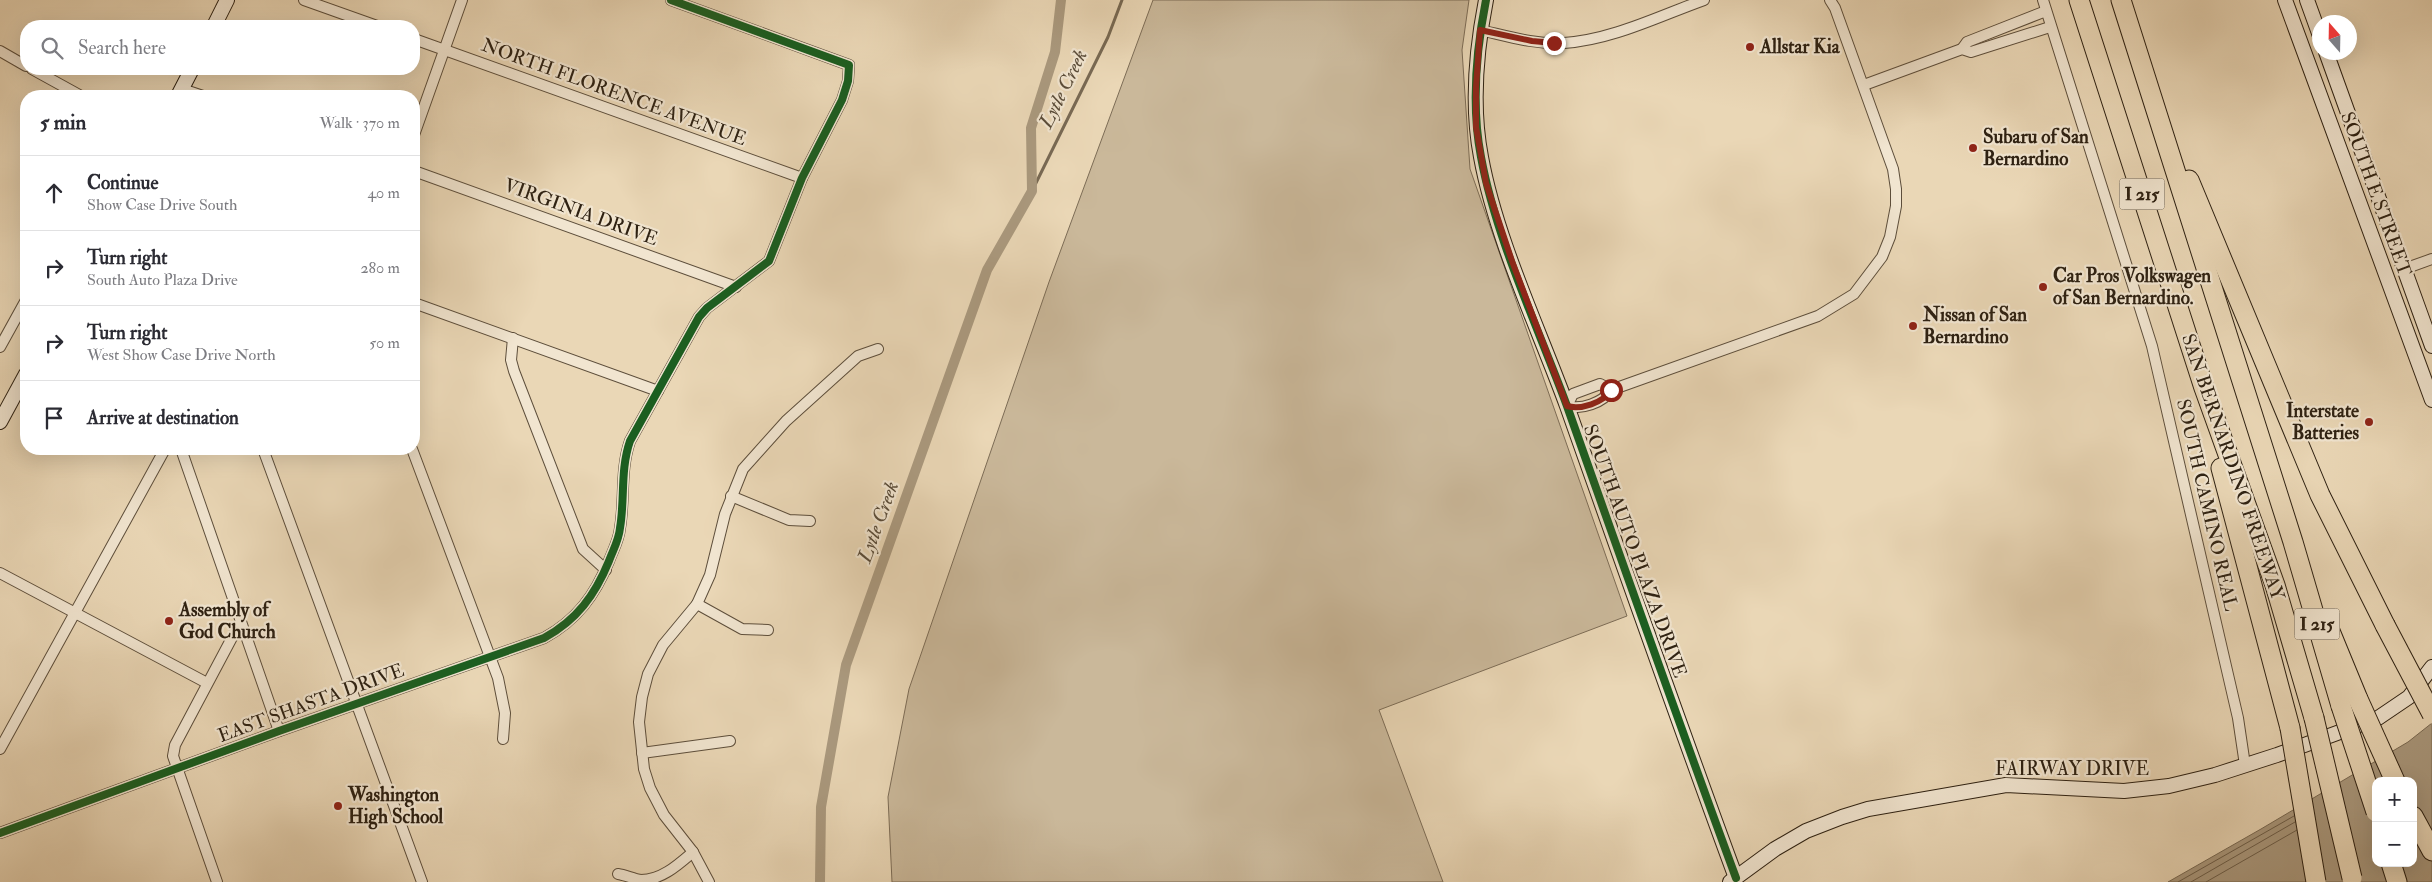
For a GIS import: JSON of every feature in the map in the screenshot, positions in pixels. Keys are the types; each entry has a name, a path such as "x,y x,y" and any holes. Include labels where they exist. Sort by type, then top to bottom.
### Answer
{"highway":[{"name":"SAN BERNARDINO FREEWAY","path":"2079,0 2204,388 2275,585 2314,718 2353,882"},
{"name":"SAN BERNARDINO FREEWAY","path":"2121,0 2293,542 2350,702"},
{"path":"2145,75 2320,495 2432,714"},
{"path":"2204,388 2214,442 2290,728 2316,882"},
{"path":"2350,702 2393,777"},
{"path":"2350,702 2372,795"},
{"path":"2416,822 2432,851"},
{"path":"2392,867 2397,882"}],"street":[{"path":"217,20 227,0"},
{"path":"304,0 360,20"},
{"path":"420,118 462,0"},
{"name":"EAST SHASTA DRIVE","path":"0,833 280,731 544,638 564,626 590,601 606,570 620,528 623,463 635,430 699,317 707,308 769,261 802,178 842,100 848,81 849,65 671,0"},
{"name":"SOUTH AUTO PLAZA DRIVE","path":"1486,0 1480,30 1476,88 1476,127 1486,183 1512,261 1567,406 1733,880"},
{"path":"1480,30 1532,41 1563,43 1592,39 1704,0"},
{"path":"1611,390 1600,384 1573,394 1567,406 1577,408 1607,397 1611,390 1818,316 1839,305 1867,279 1882,258 1890,237 1896,206 1896,189 1892,169 1864,85 1835,8 1830,0"},
{"name":"SOUTH CAMINO REAL","path":"2043,0 2152,346 2238,718 2245,765"},
{"name":"SOUTH E STREET","path":"2286,0 2432,400"},
{"path":"2307,0 2312,15"},
{"path":"1962,50 1967,42 2046,11"},
{"path":"1864,85 1962,50 1972,52 2050,27"},
{"name":"NORTH FLORENCE AVENUE","path":"420,42 802,178"},
{"path":"0,51 20,63"},
{"name":"SOUTH E STREET","path":"2329,60 2432,346"},
{"path":"43,75 70,90"},
{"path":"182,90 189,75"},
{"name":"VIRGINIA DRIVE","path":"420,173 736,287"},
{"path":"2404,269 2432,260"},
{"path":"420,305 658,391"},
{"path":"0,347 20,311"},
{"path":"513,338 511,360 514,371 583,549 606,570"},
{"path":"709,882 693,852 664,815 652,796 642,753 640,708 648,674 656,655 697,604 713,568 721,527 743,468 786,421 858,356 878,349"},
{"path":"0,422 20,385"},
{"path":"0,749 73,613 162,455"},
{"path":"182,455 280,731"},
{"path":"264,455 422,882"},
{"path":"414,455 504,699 504,739"},
{"path":"731,496 789,520 810,521"},
{"path":"0,573 208,683"},
{"path":"697,604 742,629 768,630"},
{"path":"217,882 173,756 175,745 235,632 241,625"},
{"name":"FAIRWAY DRIVE","path":"1733,880 1775,849 1806,831 1868,809 2006,785 2124,791 2169,786 2245,765 2378,718 2409,698 2432,667"},
{"path":"642,753 730,741"},
{"path":"618,874 641,880 654,877 674,868 693,852"}],"shaded area":[{"path":"1153,0 1469,0 1462,50 1470,169 1627,616 1379,710 1443,882 892,882 888,797 909,689 1049,282"}],"water":[{"path":"2432,723 2432,882 2168,882 2408,742"}],"waterway":[{"name":"Lytle Creek","path":"820,882 821,807 846,665 987,270 1032,191 1031,128 1055,52 1061,0"},
{"name":"Lytle Creek","path":"1032,191 1108,37 1122,0"}],"cycle path":[{"path":"0,833 279,731 544,638 556,631 584,606 598,585 616,545 621,517 625,463 630,441 699,317 707,308 769,261 802,178 842,100 848,81 849,65 671,0"},
{"path":"1486,0 1477,58 1476,118 1481,157 1488,188 1507,251 1567,406 1736,878"}],"place":[{"name":"Allstar Kia","path":"1750,47"},
{"name":"Subaru of San Bernardino","path":"1973,148"},
{"name":"Car Pros Volkswagen of San Bernardino.","path":"2043,287"},
{"name":"Nissan of San Bernardino","path":"1913,326"},
{"name":"Interstate Batteries","path":"2369,422"},
{"name":"Assembly of God Church","path":"169,621"},
{"name":"Washington High School","path":"338,806"}],"route":[{"path":"1554,43 1532,41 1480,30 1476,88 1476,127 1486,183 1500,227 1567,406 1577,408 1607,397 1611,390"}]}
